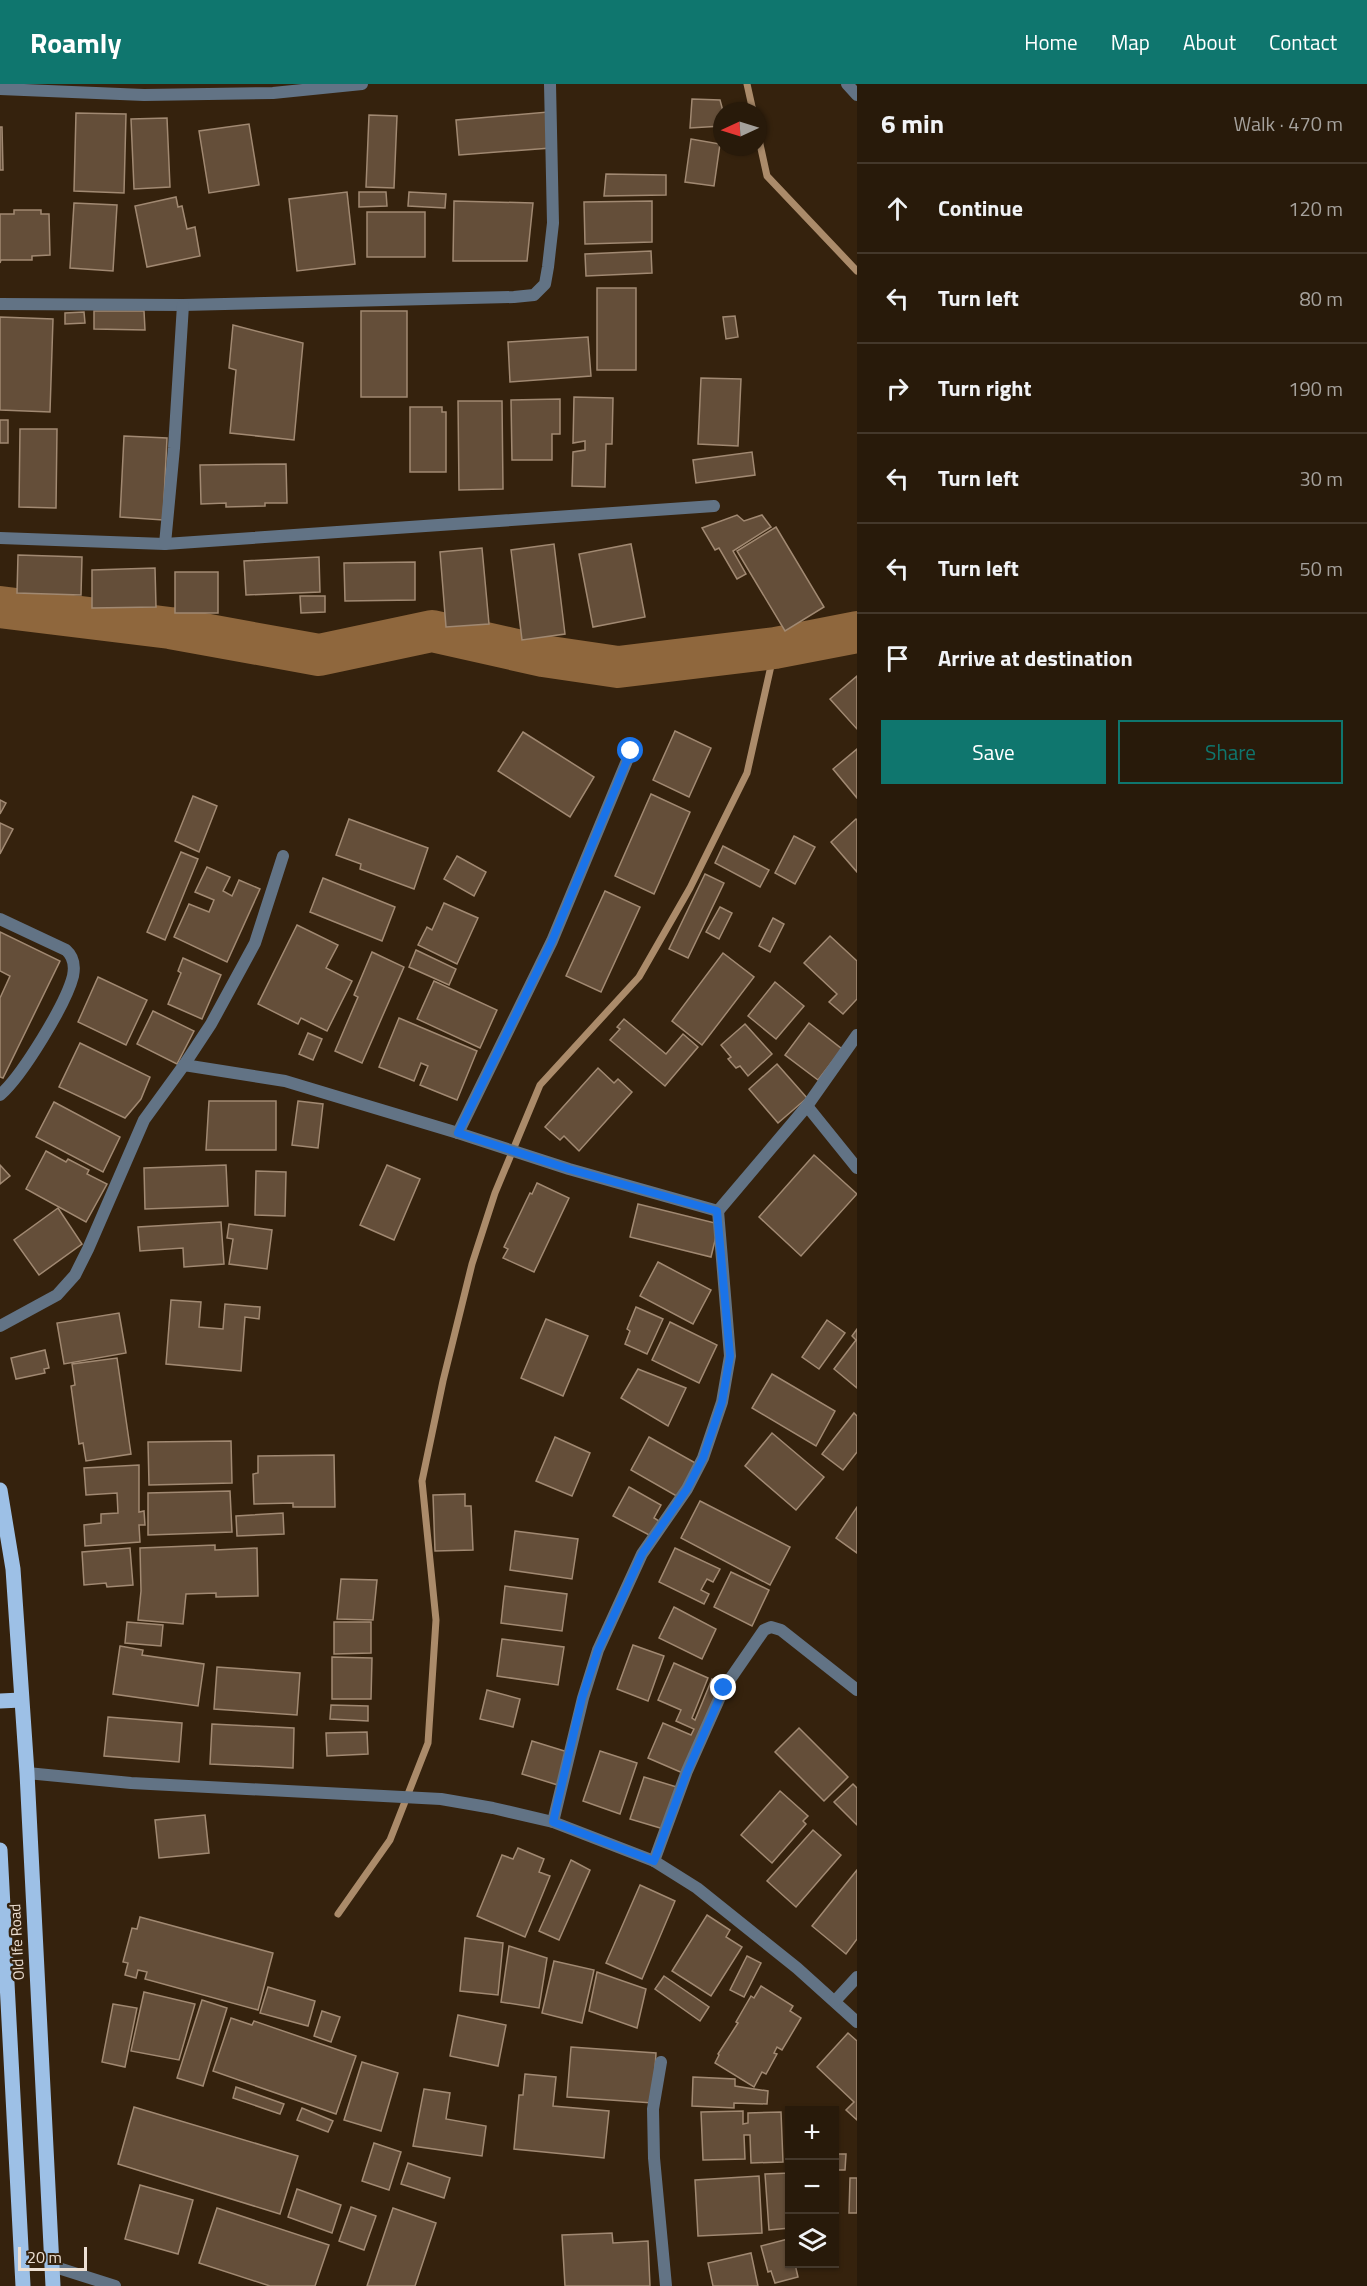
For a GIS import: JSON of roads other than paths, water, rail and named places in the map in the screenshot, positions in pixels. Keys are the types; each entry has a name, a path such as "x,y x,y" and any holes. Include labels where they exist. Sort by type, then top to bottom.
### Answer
{"main road":[{"name":"Old Ife Road","path":"0,1490 13,1569 27,1773 53,2286"},
{"path":"0,1701 21,1700"},
{"name":"Old Ife Road","path":"0,1851 23,2286"}],"street":[{"path":"0,89 144,96 273,93 297,87 362,84"},
{"path":"0,303 183,305 534,295 545,284 553,223 550,84"},
{"path":"847,84 857,95"},
{"path":"165,544 183,305"},
{"path":"0,538 165,544 714,506"},
{"path":"458,1133 552,941 631,751"},
{"path":"0,1326 57,1295 75,1275 144,1120 211,1024 255,943 283,856"},
{"path":"0,919 66,950 72,955 74,962 68,992 18,1076 0,1095"},
{"path":"553,1822 582,1698 598,1650 642,1554 687,1489 703,1458 722,1402 730,1356 717,1211 807,1106 857,1035"},
{"path":"184,1065 285,1081 569,1169 717,1211"},
{"path":"807,1106 857,1168"},
{"path":"654,1861 687,1772 724,1688 764,1630 771,1627 781,1630 857,1690"},
{"path":"27,1773 131,1783 441,1799 553,1822 654,1861 697,1888 729,1912 857,2022"},
{"path":"835,2001 857,1977"},
{"path":"660,2062 653,2109 654,2158 666,2286"},
{"path":"51,2266 115,2286"}],"waterway":[{"path":"747,84 751,102"},
{"path":"763,156 767,176 857,271"},
{"path":"0,607 170,628 319,655 432,631 543,656 618,667 775,648 857,632"},
{"path":"338,1914 390,1840 428,1743 436,1620 422,1481 443,1381 472,1264 495,1193 540,1085 639,977 690,888 747,773 775,648"}]}
